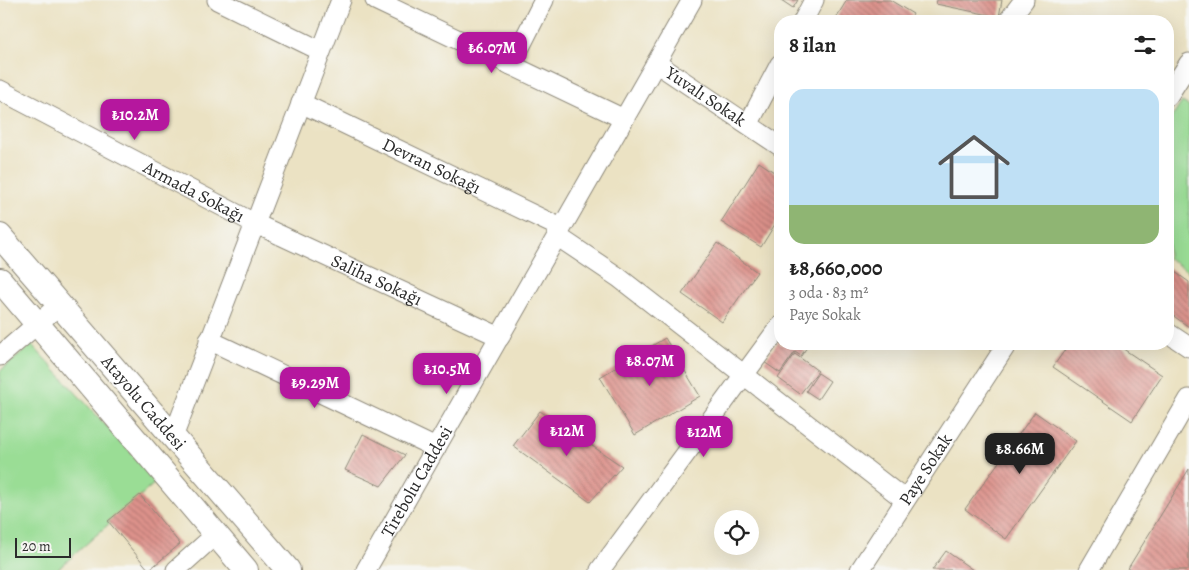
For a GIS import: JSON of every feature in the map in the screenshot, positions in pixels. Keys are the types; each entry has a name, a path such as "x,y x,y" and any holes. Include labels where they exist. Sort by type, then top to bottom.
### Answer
{"main road":[{"name":"Atayolu Caddesi","path":"0,236 288,570"},
{"name":"Atayolu Caddesi","path":"0,280 214,535 246,570"}],"street":[{"path":"217,0 321,51"},
{"path":"173,438 341,0"},
{"path":"375,0 624,118"},
{"path":"511,64 544,0"},
{"name":"Tirebolu Caddesi","path":"366,570 692,0"},
{"path":"806,15 814,0"},
{"path":"1013,15 1024,0"},
{"name":"Yuvalı Sokak","path":"656,63 749,123 774,142"},
{"path":"1174,87 1189,63"},
{"path":"749,123 774,75"},
{"name":"Armada Sokağı","path":"0,90 254,223"},
{"name":"Devran Sokağı","path":"301,103 559,232 745,374 905,500"},
{"name":"Saliha Sokağı","path":"254,223 500,337"},
{"path":"0,356 59,305"},
{"path":"600,570 774,334"},
{"path":"1174,337 1189,347"},
{"path":"209,340 436,448"},
{"name":"Paye Sokak","path":"860,570 1003,350"},
{"path":"1089,570 1189,399"},
{"path":"176,570 214,535"}],"green space":[{"path":"1182,102 1189,106 1189,272 1174,262 1174,115"},
{"path":"32,345 157,481 57,570 0,570 0,371"}],"building":[{"path":"781,0 798,0 793,8"},
{"path":"847,0 890,0 913,14 912,15 838,15"},
{"path":"937,0 1002,0 999,15 989,15 936,4"},
{"path":"759,162 774,172 774,226 761,247 721,222"},
{"path":"717,243 757,272 722,322 682,294"},
{"path":"1174,271 1189,282 1189,327 1174,316"},
{"path":"665,338 700,396 635,435 600,377"},
{"path":"774,348 774,350 805,350 801,356 795,352 780,373 764,362"},
{"path":"1065,350 1125,350 1162,375 1132,421 1053,367"},
{"path":"795,354 818,371 800,394 778,378"},
{"path":"818,373 830,381 818,399 806,391"},
{"path":"540,411 622,466 590,502 513,446"},
{"path":"1035,412 1076,441 1006,539 965,509"},
{"path":"363,434 405,455 381,486 345,470"},
{"path":"1189,469 1189,570 1127,570"},
{"path":"140,495 180,544 149,570 108,521"},
{"path":"946,551 973,570 932,570"}]}
